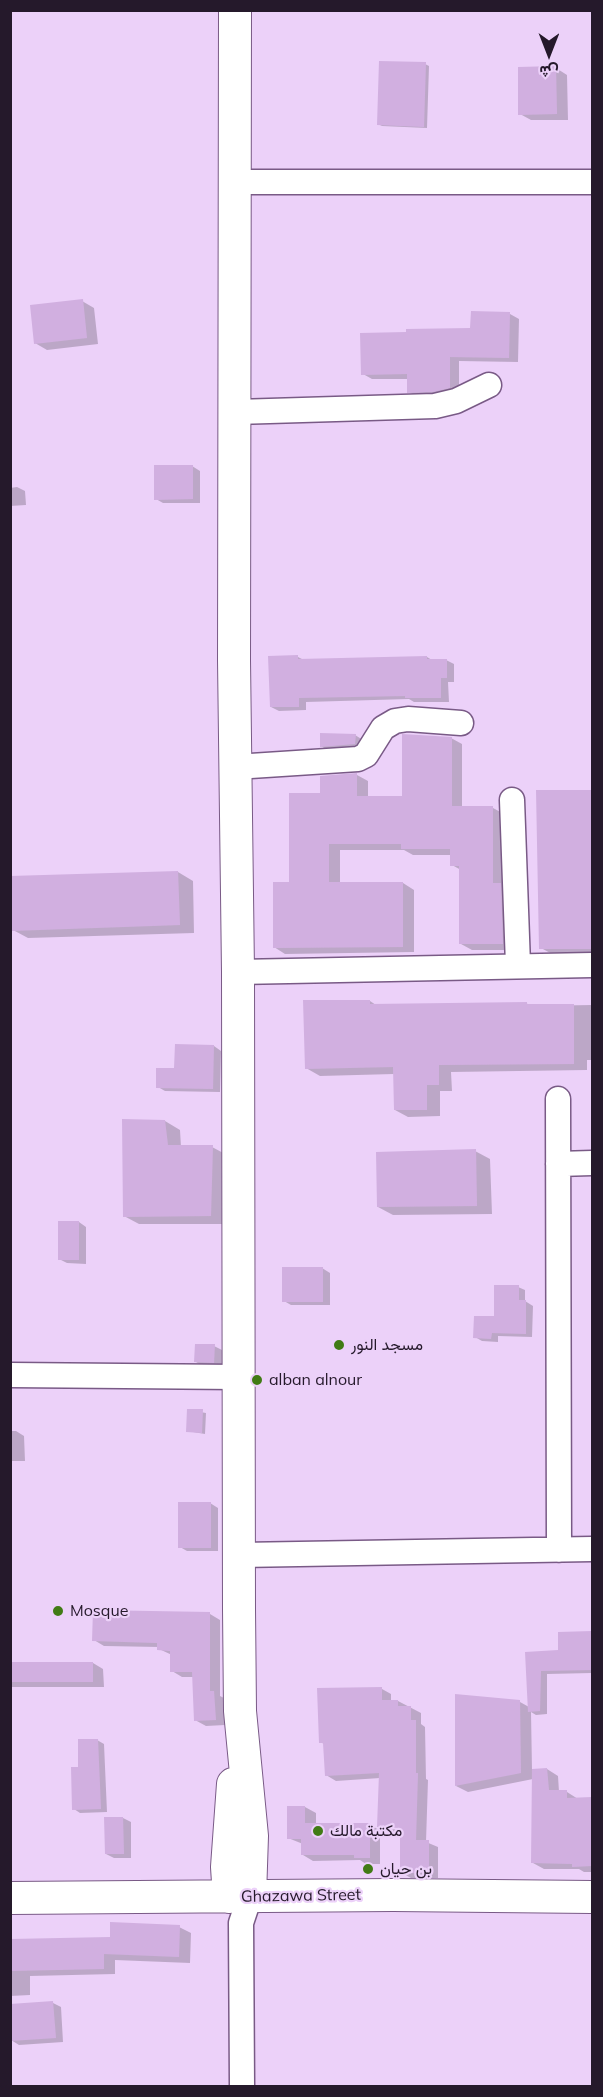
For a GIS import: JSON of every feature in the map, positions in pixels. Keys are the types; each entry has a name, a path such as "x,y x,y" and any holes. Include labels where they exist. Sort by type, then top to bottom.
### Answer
{"main road":[{"path":"235,10 235,767 238,972 240,1905"},
{"path":"240,1837 258,1849 275,1875 296,1896"},
{"path":"197,1897 240,1837"},
{"name":"Ghazawa Street","path":"10,1898 197,1897 240,1905 296,1896 592,1897"}],"street":[{"path":"235,182 592,182"},
{"path":"236,412 435,406 489,386"},
{"path":"235,767 358,759 366,755 383,728 395,722 408,720 462,723"},
{"path":"512,800 518,966"},
{"path":"238,972 592,965"},
{"path":"558,1099 559,1550"},
{"path":"558,1164 592,1163"},
{"path":"10,1375 238,1377"},
{"path":"240,1555 592,1549"},
{"path":"240,1905 242,2086"}],"building":[{"path":"379,61 426,62 424,127 377,125"},
{"path":"556,66 557,114 518,115 518,67"},
{"path":"83,299 87,338 34,344 30,305"},
{"path":"471,311 510,312 509,358 450,357 450,388 433,392 407,393 407,374 361,375 360,333 406,332 406,329 470,328"},
{"path":"154,465 193,465 193,499 154,500"},
{"path":"298,655 298,659 427,656 427,659 447,659 447,678 441,678 441,698 405,698 405,696 299,698 299,707 270,707 268,656"},
{"path":"320,733 356,734 355,744 320,747"},
{"path":"402,734 452,737 452,806 493,806 493,883 501,883 503,944 459,944 459,866 450,866 450,849 401,849 401,844 329,844 329,882 403,882 403,947 273,948 273,882 289,882 289,793 320,793 320,776 357,773 357,796 402,796"},
{"path":"536,790 592,790 592,949 539,949"},
{"path":"178,871 180,925 11,931 10,876"},
{"path":"303,1000 370,1000 370,1004 527,1002 527,1004 574,1004 574,1064 439,1065 439,1085 427,1085 427,1110 394,1110 393,1067 305,1069"},
{"path":"175,1044 214,1045 213,1089 156,1088 156,1068 174,1068"},
{"path":"122,1119 165,1120 168,1145 213,1145 211,1216 123,1217"},
{"path":"476,1149 477,1206 377,1207 376,1152"},
{"path":"58,1221 79,1221 79,1260 58,1260"},
{"path":"282,1267 323,1267 323,1302 282,1302"},
{"path":"494,1285 519,1285 519,1300 526,1300 526,1334 492,1333 491,1339 473,1338 474,1316 494,1316"},
{"path":"195,1344 215,1344 214,1363 194,1362"},
{"path":"187,1409 203,1409 202,1433 186,1432"},
{"path":"178,1502 211,1502 211,1548 178,1548"},
{"path":"93,1610 210,1612 210,1691 214,1691 216,1720 194,1721 192,1672 170,1672 170,1651 157,1650 157,1643 92,1641"},
{"path":"592,1631 592,1670 541,1671 540,1711 528,1712 525,1652 558,1650 558,1632"},
{"path":"10,1662 93,1662 93,1682 10,1682"},
{"path":"382,1687 382,1700 398,1700 398,1706 411,1706 411,1720 416,1720 416,1773 418,1773 416,1840 429,1840 429,1873 400,1873 400,1828 377,1827 379,1773 325,1776 323,1743 319,1743 317,1688"},
{"path":"455,1694 520,1700 521,1773 455,1786"},
{"path":"78,1739 98,1739 101,1809 72,1810 71,1767 78,1767"},
{"path":"547,1768 549,1790 567,1790 567,1798 592,1797 592,1866 572,1867 572,1864 531,1863 532,1769"},
{"name":"مكتبة مالك","path":"287,1806 305,1806 305,1823 370,1823 370,1858 354,1858 354,1855 301,1855 301,1839 287,1839"},
{"path":"104,1817 123,1817 124,1854 105,1854"},
{"path":"110,1922 180,1925 179,1957 104,1954 104,1969 10,1971 10,1939 110,1937"},
{"path":"53,2001 56,2038 10,2041 10,2004"}],"place":[{"name":"مسجد النور","path":"339,1345"},
{"name":"alban alnour","path":"257,1380"},
{"name":"Mosque","path":"58,1611"},
{"name":"مكتبة مالك","path":"318,1831"},
{"name":"بن حيان","path":"368,1869"}]}
